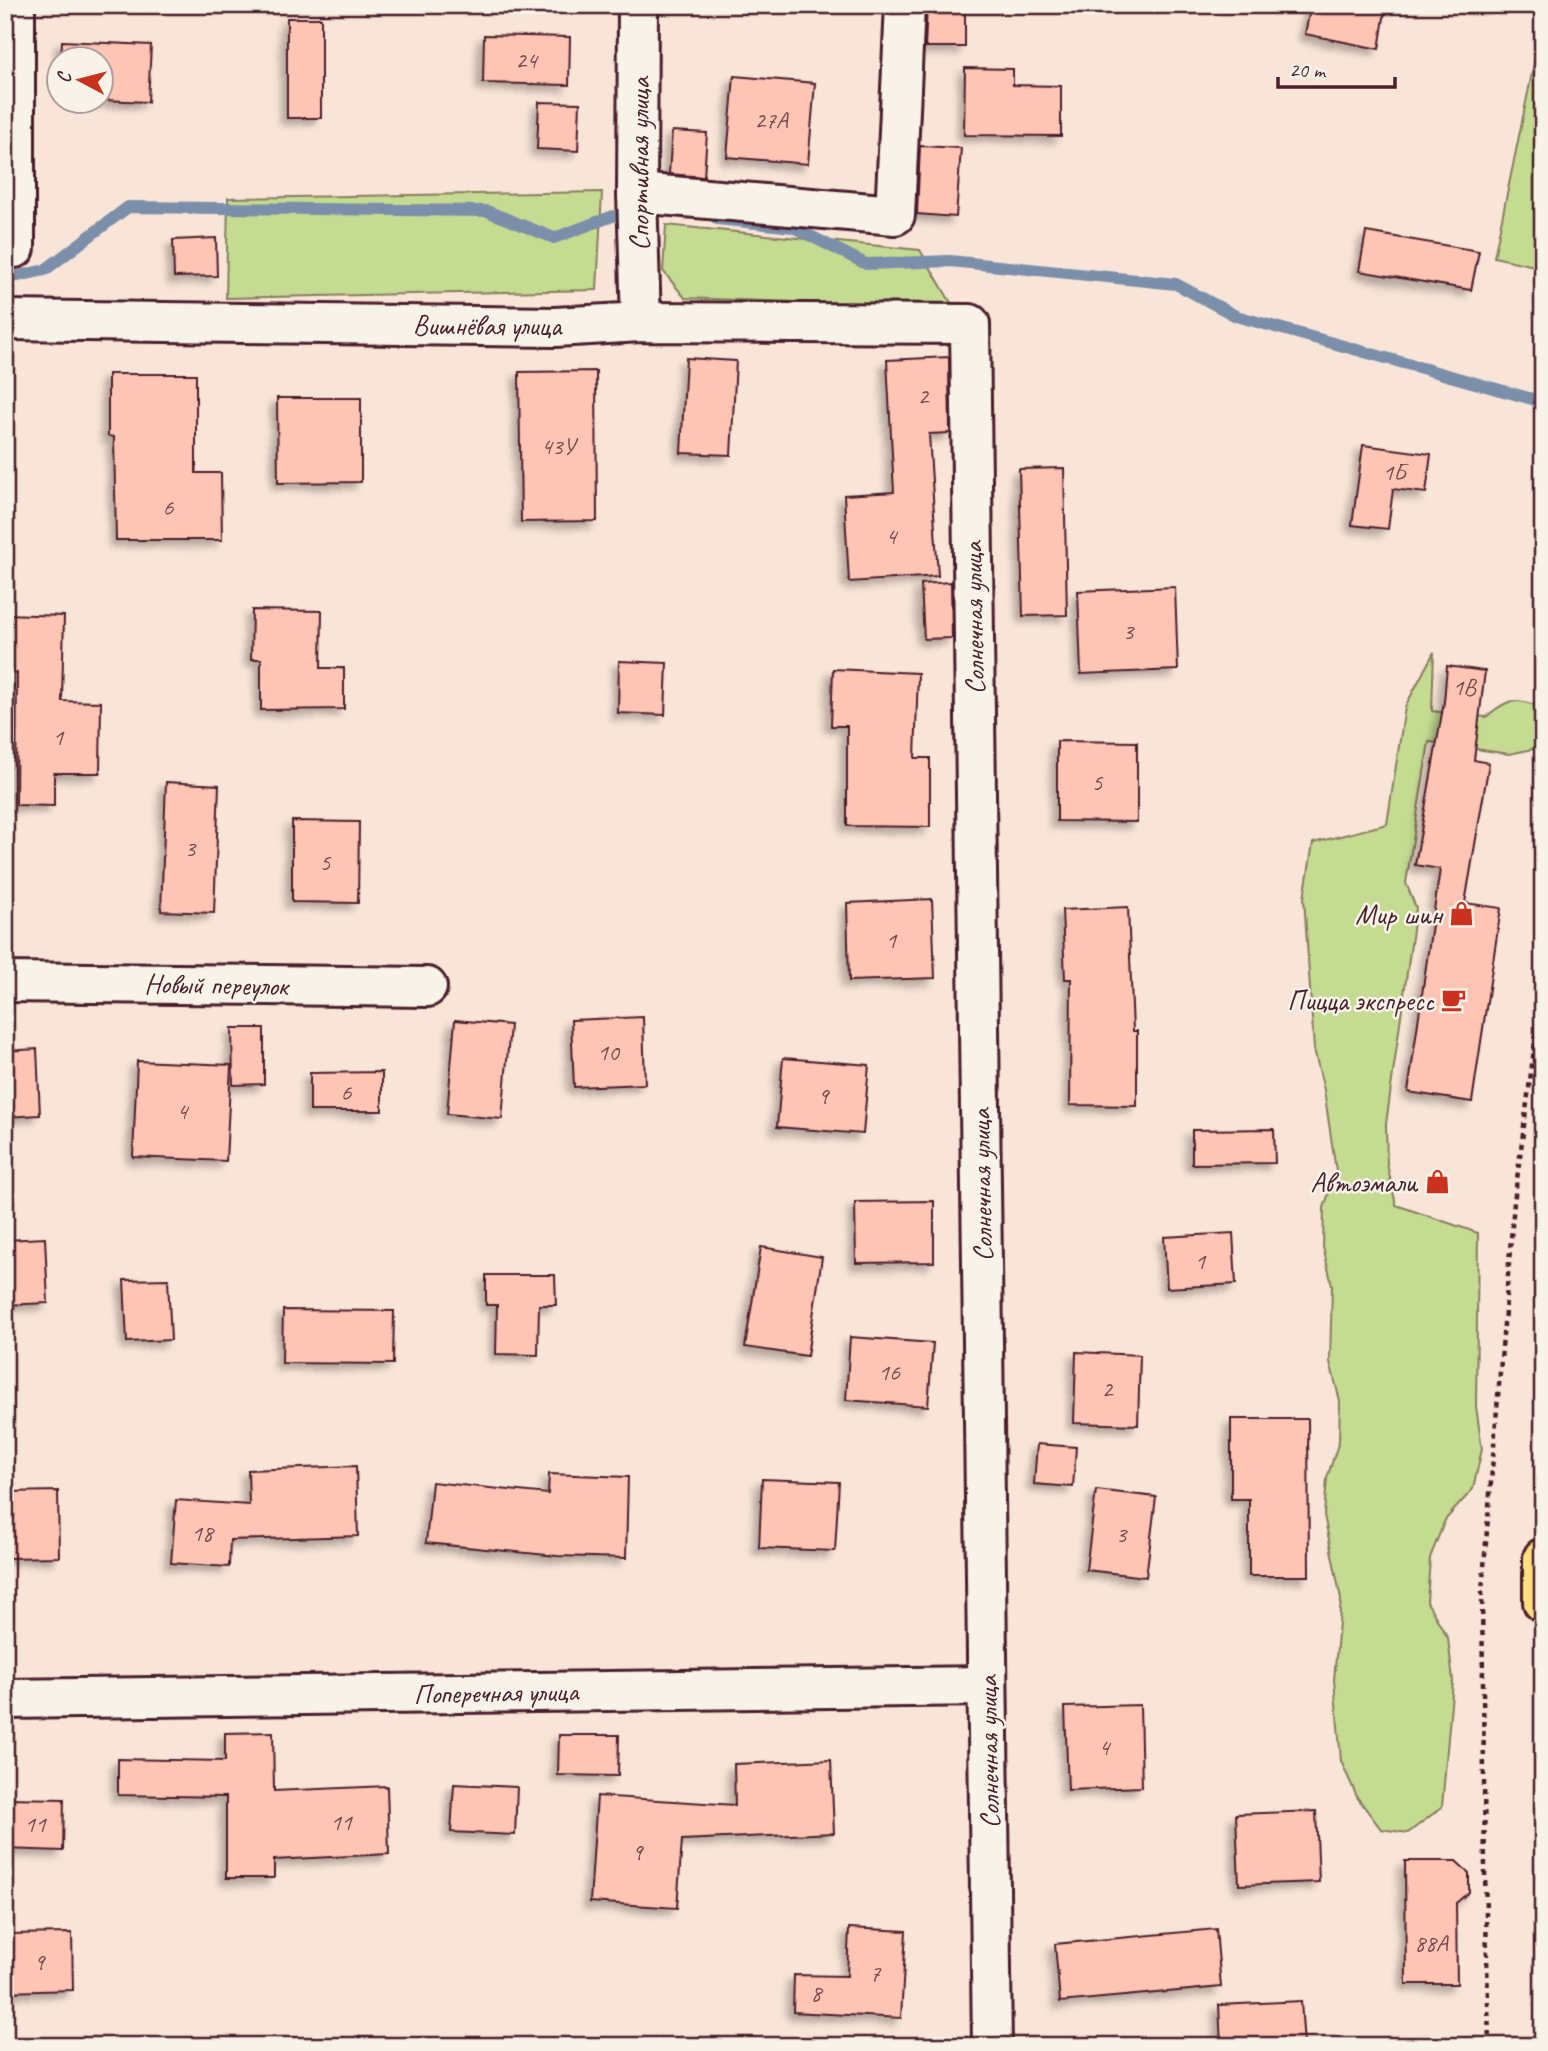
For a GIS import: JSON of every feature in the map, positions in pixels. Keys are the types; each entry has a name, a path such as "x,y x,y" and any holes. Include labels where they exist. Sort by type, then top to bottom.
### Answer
{"main road":[{"path":"1543,1558 1543,1602"}],"street":[{"path":"15,5 15,248"},
{"name":"Спортивная улица","path":"638,5 637,193 641,322"},
{"path":"637,193 895,215 905,5"},
{"name":"Вишнёвая улица","path":"5,320 555,327 641,322 970,324"},
{"name":"Солнечная улица","path":"970,324 992,2046"},
{"name":"Новый переулок","path":"5,982 428,987"},
{"name":"Поперечная улица","path":"5,1699 987,1686"}],"path":[{"path":"1489,2046 1482,1591 1514,1202 1543,981"}],"green space":[{"path":"1543,20 1543,268 1494,257"},
{"path":"602,192 597,290 226,298 228,198"},
{"path":"666,225 920,250 954,308 685,298 663,271"},
{"path":"1434,652 1432,711 1486,717 1507,703 1526,702 1543,708 1543,736 1533,749 1509,754 1429,742 1406,883 1416,908 1386,1124 1387,1164 1396,1205 1478,1233 1476,1406 1482,1449 1473,1489 1445,1520 1430,1558 1427,1602 1448,1638 1453,1681 1442,1807 1408,1833 1381,1829 1357,1797 1341,1761 1334,1680 1341,1599 1324,1515 1327,1478 1339,1441 1340,1401 1330,1362 1332,1285 1323,1247 1324,1208 1336,1171 1324,1090 1314,1049 1304,898 1313,843 1387,824 1405,707"}],"building":[{"path":"927,5 965,5 965,47 925,47"},
{"path":"1311,5 1386,5 1379,49 1305,34"},
{"path":"287,18 321,18 321,118 287,118"},
{"path":"484,35 570,37 569,85 483,83"},
{"path":"62,41 151,45 148,102 116,101 116,46 62,46"},
{"path":"965,68 1013,69 1013,85 1061,86 1061,136 964,135"},
{"path":"734,76 815,83 808,164 727,157"},
{"path":"539,102 580,103 578,151 537,149"},
{"path":"672,131 707,133 704,177 669,174"},
{"path":"920,146 961,148 956,217 917,214"},
{"path":"1366,232 1479,251 1471,290 1359,271"},
{"path":"216,238 217,276 174,277 173,240"},
{"path":"949,357 950,433 929,434 938,576 849,582 844,495 894,492 887,360"},
{"path":"686,358 736,361 731,455 681,453"},
{"path":"596,371 597,521 521,522 519,372"},
{"path":"108,374 196,374 196,473 221,473 222,540 116,540 114,437 108,436"},
{"path":"277,398 361,398 361,482 278,483"},
{"path":"1363,445 1431,454 1426,493 1393,489 1388,529 1352,525"},
{"path":"1064,468 1067,615 1023,616 1019,469"},
{"path":"951,582 952,638 924,639 921,584"},
{"path":"1175,587 1178,670 1081,674 1078,591"},
{"path":"252,610 322,611 321,668 344,668 344,709 261,710 261,659 251,659"},
{"path":"5,614 64,616 62,701 101,702 100,773 54,773 54,806 16,805 17,673 5,672"},
{"path":"619,661 667,663 665,715 618,713"},
{"path":"1447,666 1485,671 1474,760 1489,763 1465,903 1501,908 1472,1102 1408,1092 1440,869 1415,865 1444,702"},
{"path":"833,669 918,673 915,758 930,758 930,827 847,826 847,726 831,726"},
{"path":"1057,741 1137,742 1137,822 1057,821"},
{"path":"166,782 219,785 214,913 161,911"},
{"path":"292,821 359,822 358,903 292,902"},
{"path":"932,899 935,978 849,981 847,903"},
{"path":"1128,907 1133,1031 1137,1031 1137,1106 1070,1105 1071,979 1065,979 1062,910"},
{"path":"643,1017 645,1084 574,1087 571,1020"},
{"path":"455,1020 510,1025 502,1119 447,1114"},
{"path":"232,1028 264,1028 264,1084 233,1085"},
{"path":"37,1049 40,1115 5,1117 5,1051"},
{"path":"783,1058 869,1065 863,1134 777,1127"},
{"path":"137,1061 231,1065 226,1161 133,1157"},
{"path":"382,1072 382,1111 310,1111 310,1073"},
{"path":"1274,1129 1275,1163 1192,1164 1192,1130"},
{"path":"934,1201 934,1262 856,1263 855,1202"},
{"path":"1233,1233 1236,1284 1167,1288 1164,1237"},
{"path":"45,1238 48,1303 5,1305 5,1240"},
{"path":"761,1247 822,1257 807,1356 745,1347"},
{"path":"486,1275 555,1275 556,1305 539,1305 538,1355 496,1354 497,1305 486,1305"},
{"path":"168,1279 171,1340 127,1342 124,1280"},
{"path":"283,1310 394,1311 393,1364 282,1363"},
{"path":"850,1337 933,1343 928,1406 846,1400"},
{"path":"1076,1352 1140,1355 1138,1425 1074,1423"},
{"path":"1231,1419 1308,1419 1309,1576 1249,1576 1249,1499 1231,1499"},
{"path":"1037,1444 1076,1447 1073,1487 1034,1484"},
{"path":"356,1466 358,1536 230,1540 229,1567 171,1563 176,1500 249,1505 248,1470"},
{"path":"549,1474 628,1477 626,1558 557,1556 426,1543 432,1482 548,1494"},
{"path":"762,1479 839,1482 835,1551 759,1548"},
{"path":"1096,1490 1156,1497 1146,1577 1086,1570"},
{"path":"58,1491 59,1557 5,1558 5,1492"},
{"path":"1140,1705 1142,1787 1068,1790 1065,1707"},
{"path":"273,1732 274,1791 387,1786 389,1854 274,1860 274,1878 226,1878 226,1797 118,1795 118,1759 225,1761 225,1733"},
{"path":"559,1735 619,1735 618,1776 558,1775"},
{"path":"831,1760 834,1833 682,1840 677,1908 590,1902 597,1796 735,1805 734,1764"},
{"path":"454,1784 517,1787 515,1835 451,1832"},
{"path":"5,1798 64,1799 63,1851 5,1849"},
{"path":"1316,1811 1319,1882 1239,1885 1236,1814"},
{"path":"1405,1861 1456,1861 1469,1873 1469,1892 1456,1903 1457,1984 1406,1984"},
{"path":"849,1928 906,1931 901,2018 793,2012 794,1975 847,1976"},
{"path":"1216,1929 1221,1987 1060,2002 1055,1944"},
{"path":"72,1933 73,1990 5,1992 5,1934"},
{"path":"1301,2001 1304,2046 1221,2046 1219,2005"}],"waterway":[{"path":"5,279 45,270 128,207 487,211 554,238 613,216"},
{"path":"717,219 793,227 866,264 950,261 1176,284 1236,316 1543,402"}],"place":[{"name":"Мир шин","path":"1462,914"},
{"name":"Пицца экспресс","path":"1454,1000"},
{"name":"Автоэмали","path":"1437,1182"}]}
